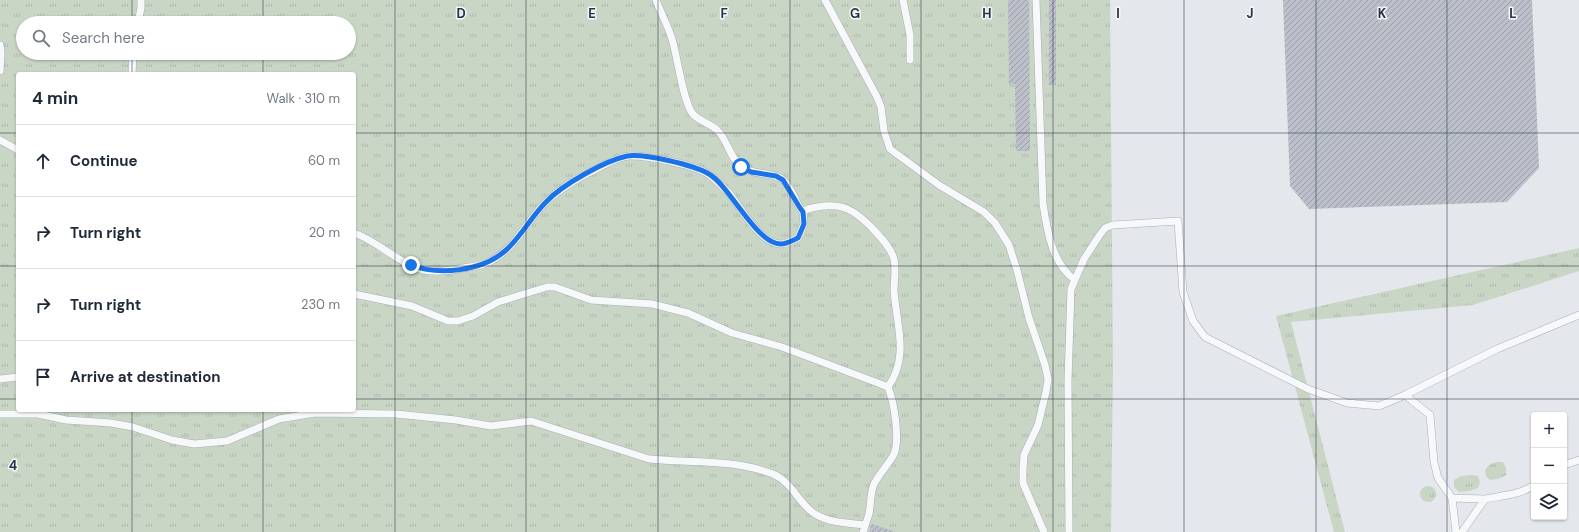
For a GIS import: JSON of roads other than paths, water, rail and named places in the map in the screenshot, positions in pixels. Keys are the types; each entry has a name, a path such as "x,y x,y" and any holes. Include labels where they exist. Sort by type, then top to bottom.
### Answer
{"lane":[{"path":"139,16 141,0"},
{"path":"356,234 373,242 411,265 421,269 446,272 488,262 505,251 546,202 561,190 580,177 618,158 629,156 654,158 688,166 709,174 728,192 750,222 767,238 781,244 798,238 804,224 803,212 783,180 776,176 751,172 741,167 733,156 724,137 717,130 697,119 691,111 686,97 672,39 656,0"},
{"path":"825,0 882,107 884,131 890,149 939,185 984,212 995,223 1008,245 1017,270 1029,318 1045,365 1048,379 1038,425 1024,454 1023,469 1023,483 1044,532"},
{"path":"903,0 910,34 910,60"},
{"path":"1036,0 1043,204 1046,226 1062,268 1075,280"},
{"path":"0,45 0,71"},
{"path":"132,72 133,60"},
{"path":"0,140 16,149"},
{"path":"803,212 806,209 825,205 853,211 880,236 894,257 895,297 901,349 896,373 888,387"},
{"path":"1069,532 1068,381 1072,289 1084,259 1105,228 1113,225 1178,222 1183,292 1193,321 1205,337 1308,389 1348,403 1379,406 1405,395 1497,349 1579,315"},
{"path":"0,414 38,414 66,420 111,423 133,427 172,440 194,444 227,441 279,419 315,413 396,414 456,420 491,426 531,421 650,459 715,462 773,474 781,478 814,514 864,529 869,513 870,496 875,484 894,455 896,446 894,410 888,387 782,347 732,333 688,313 652,304 591,300 555,287 547,287 498,302 473,316 458,321 448,321 412,306 356,294"},
{"path":"0,379 16,376"},
{"path":"1405,395 1430,415 1434,462 1438,478 1452,498 1456,532"},
{"path":"1567,464 1579,460"},
{"path":"1452,498 1484,499 1508,495 1531,487"},
{"path":"1462,532 1484,499"}]}
